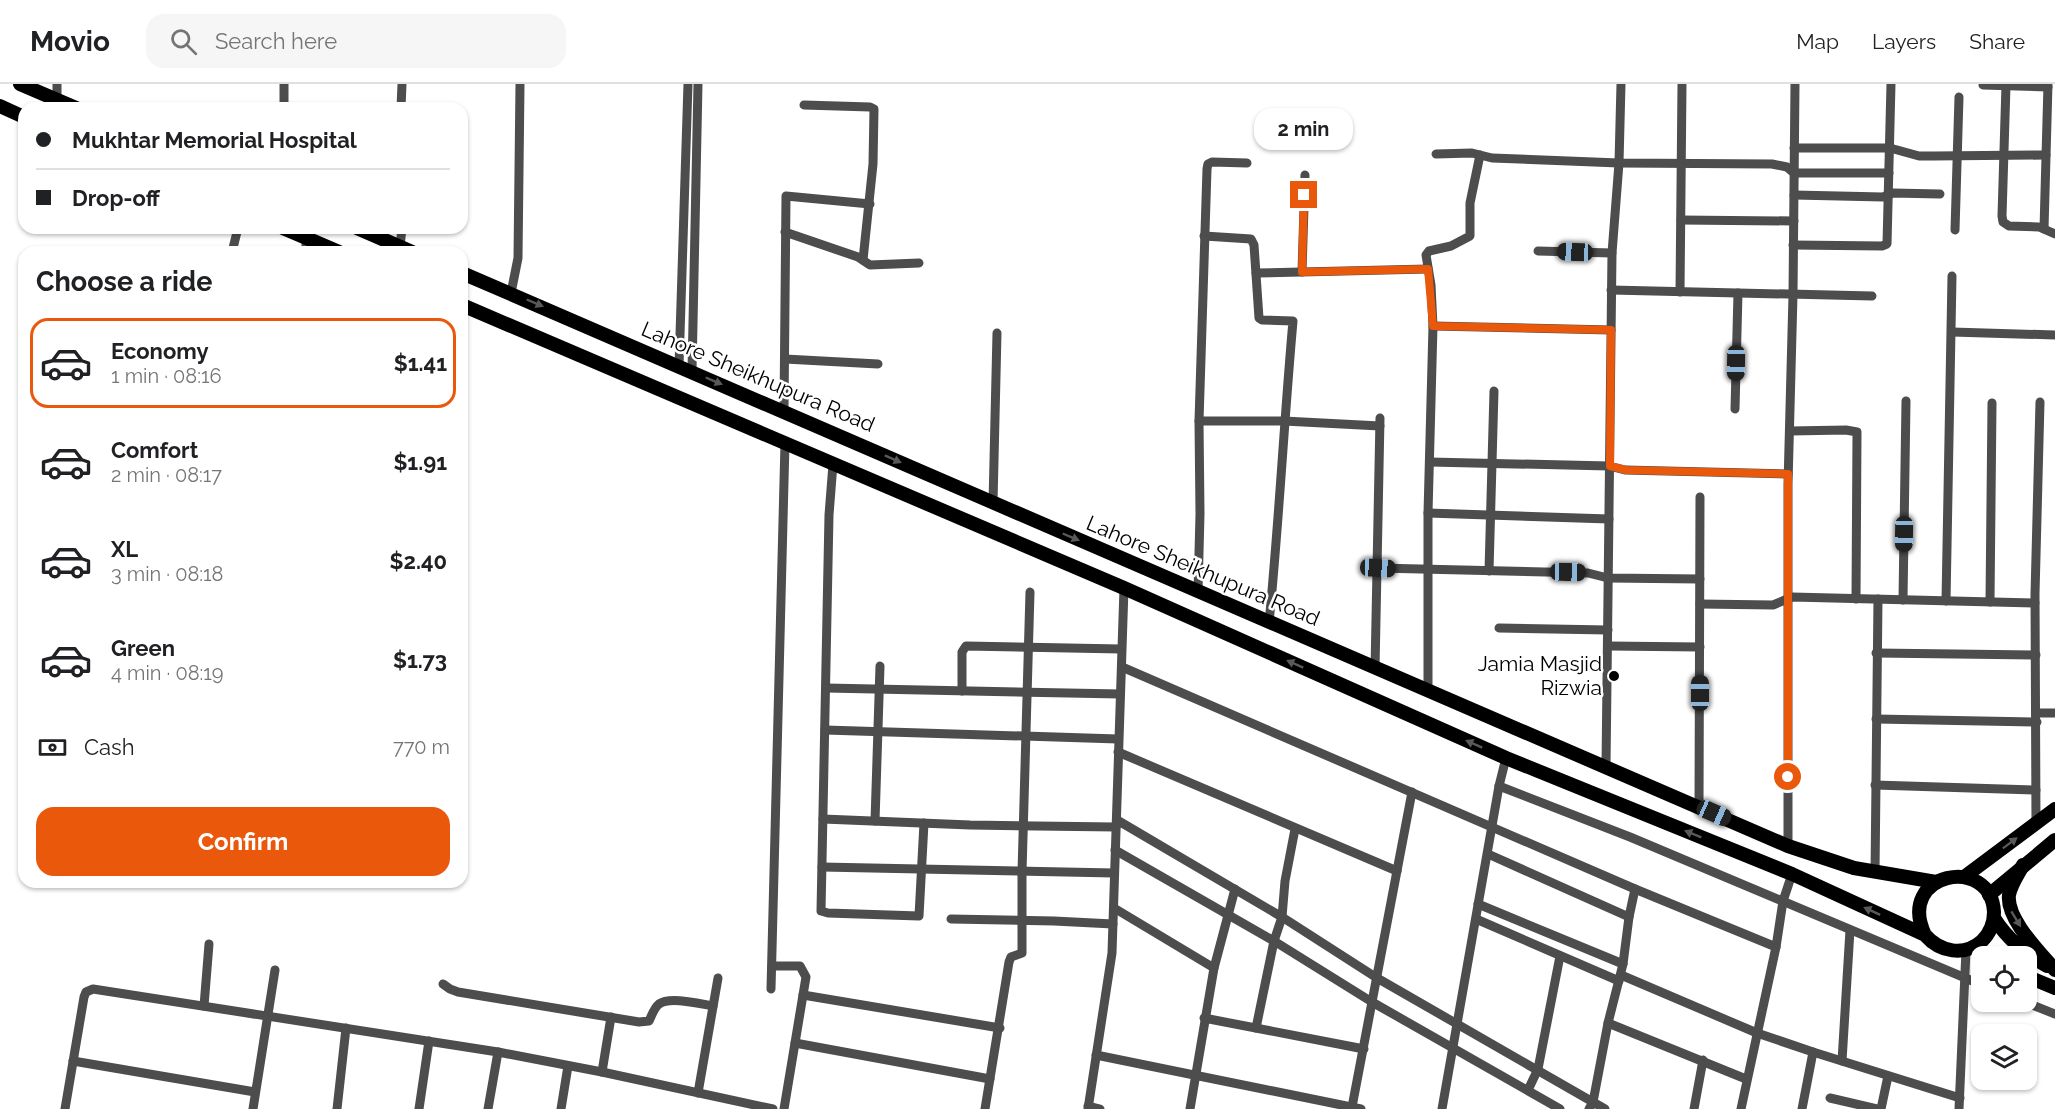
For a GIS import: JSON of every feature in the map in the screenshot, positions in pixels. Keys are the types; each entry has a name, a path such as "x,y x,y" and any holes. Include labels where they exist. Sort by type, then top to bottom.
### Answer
{"highway":[{"path":"20,84 62,102"},
{"path":"0,106 18,114"},
{"path":"291,234 306,245"},
{"path":"370,234 397,246"},
{"name":"Lahore Sheikhupura Road","path":"468,275 784,410 1269,623 1788,846 1832,862 1875,873 1936,882"},
{"path":"468,308 1124,588 1506,758 1792,874 1925,935"},
{"path":"1964,877 2055,809"},
{"path":"1989,895 2055,840"},
{"path":"2023,865 2012,884 2009,906 2027,936 2055,970"},
{"path":"1954,876 1964,877 1974,880 1989,895 1994,918 1992,925 1985,938 1973,947 1958,951 1943,949 1925,935 1918,912 1921,900 1936,882 1954,876"},
{"path":"1994,918 2011,941 2025,953 2055,970"},
{"path":"1966,950 1971,952"},
{"path":"2037,981 2055,988"}],"street":[{"path":"57,84 57,100"},
{"path":"284,84 284,102"},
{"path":"401,102 402,84"},
{"path":"511,293 518,258 520,84"},
{"path":"686,368 688,84"},
{"path":"686,368 698,84"},
{"path":"1606,767 1611,290 1619,163 1621,84"},
{"path":"1680,292 1682,84"},
{"path":"1788,846 1788,474 1794,245 1795,84"},
{"path":"1794,245 1884,246 1888,240 1891,84"},
{"path":"1983,85 2048,86 2044,230"},
{"path":"2006,85 2003,222 2006,225 2031,226 2055,234"},
{"path":"1954,230 1959,97"},
{"path":"804,105 874,108 873,164 863,260"},
{"path":"1794,148 1890,148 1919,156 2046,155"},
{"path":"1436,154 1472,153 1492,158 1619,163 1772,164 1786,166 1794,173 1890,173"},
{"path":"1428,691 1428,513 1433,326 1426,256 1428,252 1451,246 1471,234 1470,203 1480,155"},
{"path":"1198,591 1199,421 1208,164 1212,162 1247,164"},
{"path":"1302,272 1305,175"},
{"path":"1794,195 1883,197 1889,194 1940,194"},
{"path":"784,410 785,231 788,195 870,204"},
{"path":"1681,220 1794,221"},
{"path":"785,231 858,257 872,266 919,263"},
{"path":"1204,236 1251,239 1254,243 1259,318 1293,321 1284,421 1280,519 1269,623"},
{"path":"1538,251 1612,253"},
{"path":"1256,273 1428,269"},
{"path":"1946,601 1952,276"},
{"path":"1611,290 1872,296"},
{"path":"1735,409 1738,293"},
{"path":"1433,326 1611,330"},
{"path":"1952,332 2055,335"},
{"path":"993,503 997,333"},
{"path":"785,359 878,364"},
{"path":"1489,571 1494,391"},
{"path":"1903,600 1906,401"},
{"path":"2036,824 2035,603 2040,402"},
{"path":"1990,602 1992,403"},
{"path":"1199,421 1380,422 1375,669"},
{"path":"1790,431 1846,430 1857,432 1856,599"},
{"path":"771,989 785,443"},
{"path":"1430,462 1610,466 1626,470 1788,474"},
{"path":"833,464 821,911 828,914 919,916 924,823"},
{"path":"1699,806 1700,497"},
{"path":"1428,513 1609,519"},
{"path":"1378,568 1588,573 1608,578 1700,579"},
{"path":"1100,1109 1088,1108 1112,952 1124,588"},
{"path":"985,1109 1009,962 1011,957 1022,951 1030,592"},
{"path":"1700,604 1773,605 1788,598 2035,603"},
{"path":"1875,873 1878,599"},
{"path":"1499,628 1608,630"},
{"path":"962,691 962,652 965,646 1121,649"},
{"path":"1608,646 1700,647"},
{"path":"1876,653 2036,656"},
{"path":"875,821 879,666"},
{"path":"1122,667 1776,947"},
{"path":"826,688 1120,694"},
{"path":"1876,720 2037,718 2055,713"},
{"path":"825,730 1118,739"},
{"path":"1118,752 1397,871"},
{"path":"1442,1109 1499,786 1506,758"},
{"path":"1875,785 2036,790"},
{"path":"1499,786 1630,837 1971,981"},
{"path":"1096,1055 1195,1075 1321,1105 1357,1108 1372,1002 1412,792"},
{"path":"823,819 1024,826 1117,824 1235,889 1377,978 1538,1070 1591,1105 1605,1109"},
{"path":"1256,1028 1274,940 1282,917 1285,881 1295,829"},
{"path":"1115,850 1274,940 1372,1002 1560,1109"},
{"path":"1488,854 1629,917"},
{"path":"822,867 1114,873"},
{"path":"1742,1109 1746,1079 1776,947 1783,901 1792,874"},
{"path":"1591,1105 1623,964 1635,888"},
{"path":"1190,1109 1214,968 1235,889"},
{"path":"1478,904 1623,964"},
{"path":"1114,908 1214,968"},
{"path":"1476,918 1560,956 1757,1033 1960,1098"},
{"path":"951,919 1113,924"},
{"path":"1842,1061 1850,930"},
{"path":"204,1006 209,944"},
{"path":"1959,1109 1966,950"},
{"path":"1528,1090 1538,1070 1560,956"},
{"path":"772,966 796,966 802,968 806,977 784,1109"},
{"path":"253,1109 274,970"},
{"path":"698,1093 718,978"},
{"path":"443,984 458,992 646,1022 649,1021 657,1005 669,1000 713,1006"},
{"path":"65,1109 84,997 88,990 93,989 498,1052 773,1109"},
{"path":"803,995 1000,1028"},
{"path":"2037,1007 2055,1014"},
{"path":"602,1072 611,1017"},
{"path":"1204,1018 1364,1048"},
{"path":"1608,1023 1746,1079"},
{"path":"337,1109 346,1028"},
{"path":"419,1109 429,1041"},
{"path":"795,1043 990,1079"},
{"path":"488,1109 498,1052"},
{"path":"1802,1109 1813,1052"},
{"path":"1694,1109 1702,1060"},
{"path":"73,1062 255,1092"},
{"path":"561,1109 568,1066"},
{"path":"1830,1098 1879,1109 1888,1076"}],"place":[{"name":"Jamia Masjid Rizwia","path":"1614,676"}],"route":[{"path":"1304,195 1302,272 1428,269 1433,326 1611,330 1610,466 1615,469 1788,474 1788,777"}]}
